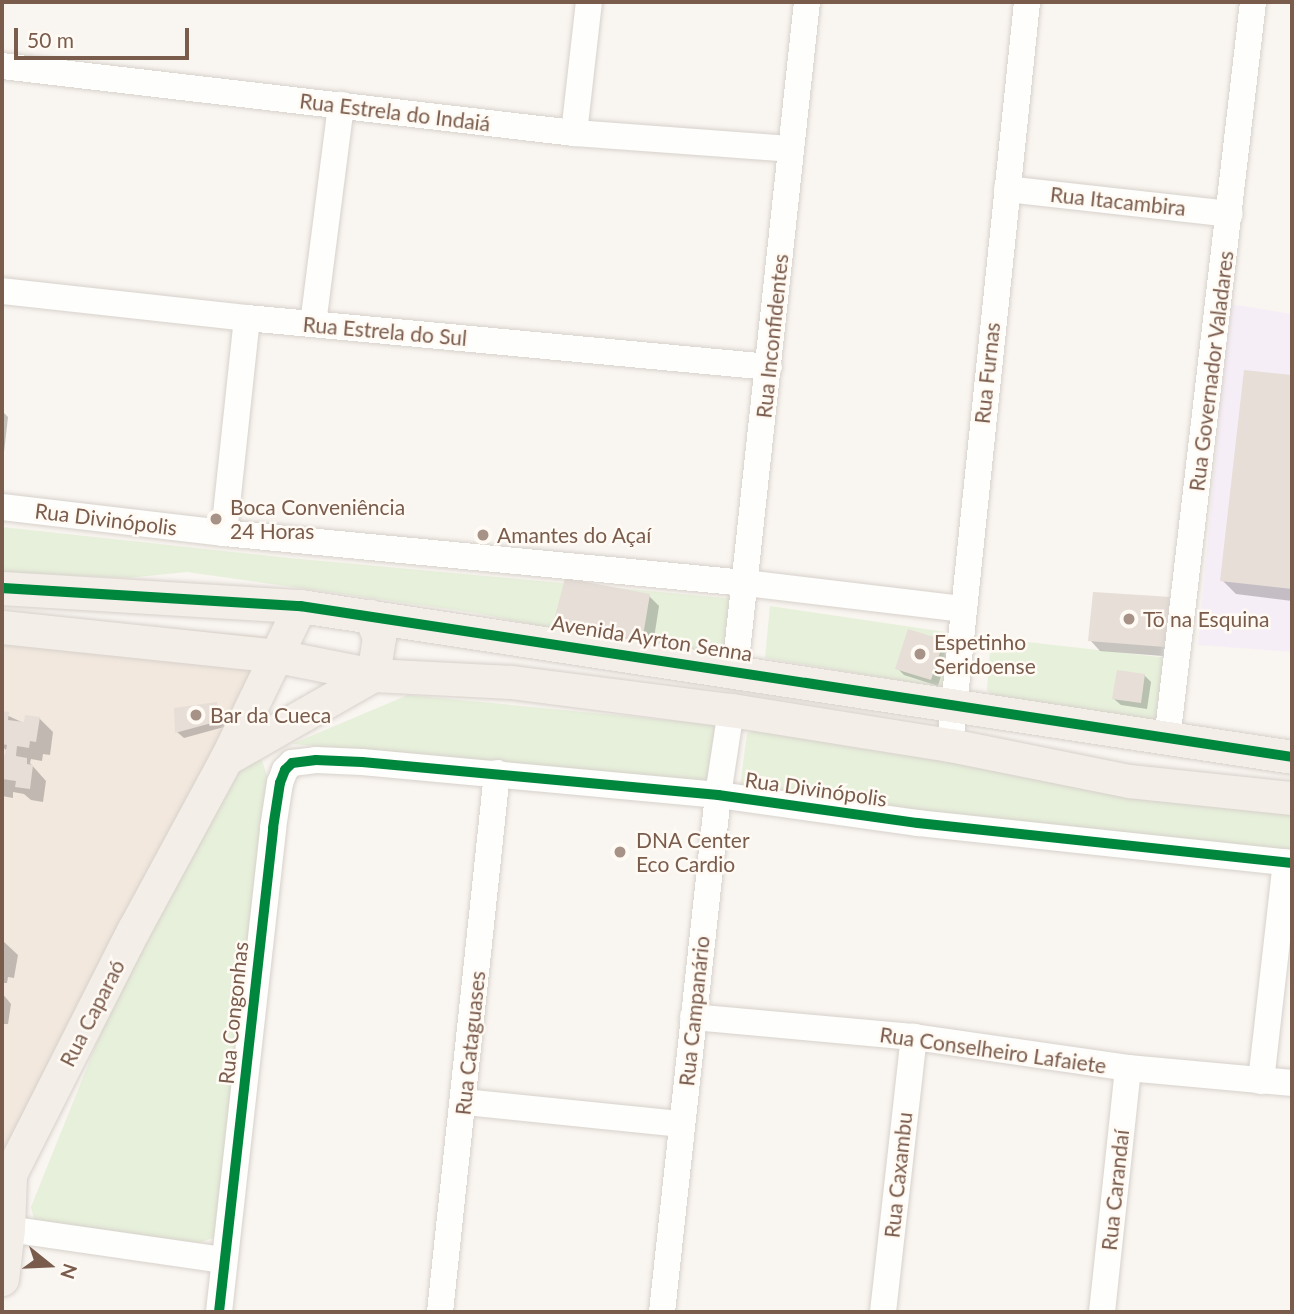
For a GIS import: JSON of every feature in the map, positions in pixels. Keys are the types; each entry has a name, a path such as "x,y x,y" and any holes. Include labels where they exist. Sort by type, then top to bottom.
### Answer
{"main road":[{"name":"Avenida Ayrton Senna","path":"2,588 300,606 735,670 1167,740 1292,757"},
{"name":"Rua Caparaó","path":"2,1279 8,1229 6,1178 134,929 226,760 300,606"},
{"path":"370,616 379,637 373,675"},
{"path":"2,627 277,656 373,675 511,682 731,710 950,745 1129,781 1292,798"},
{"path":"226,760 373,675"}],"street":[{"path":"574,133 589,2"},
{"name":"Rua Inconfidentes","path":"735,670 807,2"},
{"name":"Rua Furnas","path":"950,745 1027,2"},
{"name":"Rua Governador Valadares","path":"1167,740 1253,2"},
{"name":"Rua Estrela do Indaiá","path":"2,66 574,133 790,149"},
{"path":"313,324 341,105"},
{"name":"Rua Itacambira","path":"1007,189 1230,214"},
{"name":"Rua Estrela do Sul","path":"2,291 247,318 769,367"},
{"path":"224,533 247,318"},
{"name":"Rua Divinópolis","path":"2,507 224,533 745,583 963,609"},
{"name":"Rua Campanário","path":"662,1312 718,795 731,710"},
{"name":"Rua Divinópolis","path":"334,761 497,773 718,795 918,823 1289,862"},
{"name":"Rua Congonhas","path":"219,1312 280,783 285,770 292,763 334,761"},
{"name":"Rua Cataguases","path":"440,1312 497,773"},
{"path":"1261,1081 1289,862"},
{"name":"Rua Conselheiro Lafaiete","path":"693,1017 914,1037 1128,1068 1292,1083"},
{"name":"Rua Caxambu","path":"883,1312 914,1037"},
{"name":"Rua Carandaí","path":"1102,1312 1128,1068"},
{"path":"464,1102 681,1124"},
{"path":"8,1229 224,1260"}],"shaded area":[{"path":"1230,304 1292,314 1292,652 1198,645"},
{"path":"2,613 282,638 2,1181"}],"green space":[{"path":"2,527 289,558 736,599 727,664 476,613 187,572 127,578 2,572"},
{"path":"770,606 959,634 951,689 765,658"},
{"path":"991,638 1169,658 1168,722 999,700 987,690"},
{"path":"408,695 719,725 708,782 292,744"},
{"path":"757,727 856,748 1292,809 1292,852 916,817 740,786 747,734"},
{"path":"262,760 268,779 218,1224 213,1238 196,1244 37,1231 31,1207 104,1025 240,763"}],"building":[{"path":"1244,370 1292,375 1292,589 1220,581"},
{"path":"565,578 650,594 642,642 553,624"},
{"name":"Tō na Esquina","path":"1093,592 1171,597 1165,647 1088,641"},
{"name":"Espetinho Seridoense","path":"908,629 944,640 931,680 895,669"},
{"path":"1117,670 1145,674 1141,703 1112,699"},
{"name":"Bar da Cueca","path":"217,702 219,721 175,733 174,708"},
{"path":"2,711 9,712 8,720 24,722 25,715 40,717 36,742 30,741 29,748 17,746 16,756 27,758 27,764 33,765 30,789 15,787 16,781 2,779 2,755 5,755 7,745 2,744"}],"cycle path":[{"path":"2,588 300,606 1292,757"},
{"path":"219,1312 273,828 280,783 285,770 292,763 316,760 362,762 718,795 918,823 1292,863"}],"place":[{"name":"Boca Conveniência 24 Horas","path":"216,519"},
{"name":"Amantes do Açaí","path":"483,535"},
{"name":"Tō na Esquina","path":"1129,619"},
{"name":"Espetinho Seridoense","path":"920,654"},
{"name":"Bar da Cueca","path":"196,715"},
{"name":"DNA Center Eco Cardio","path":"620,852"}]}
